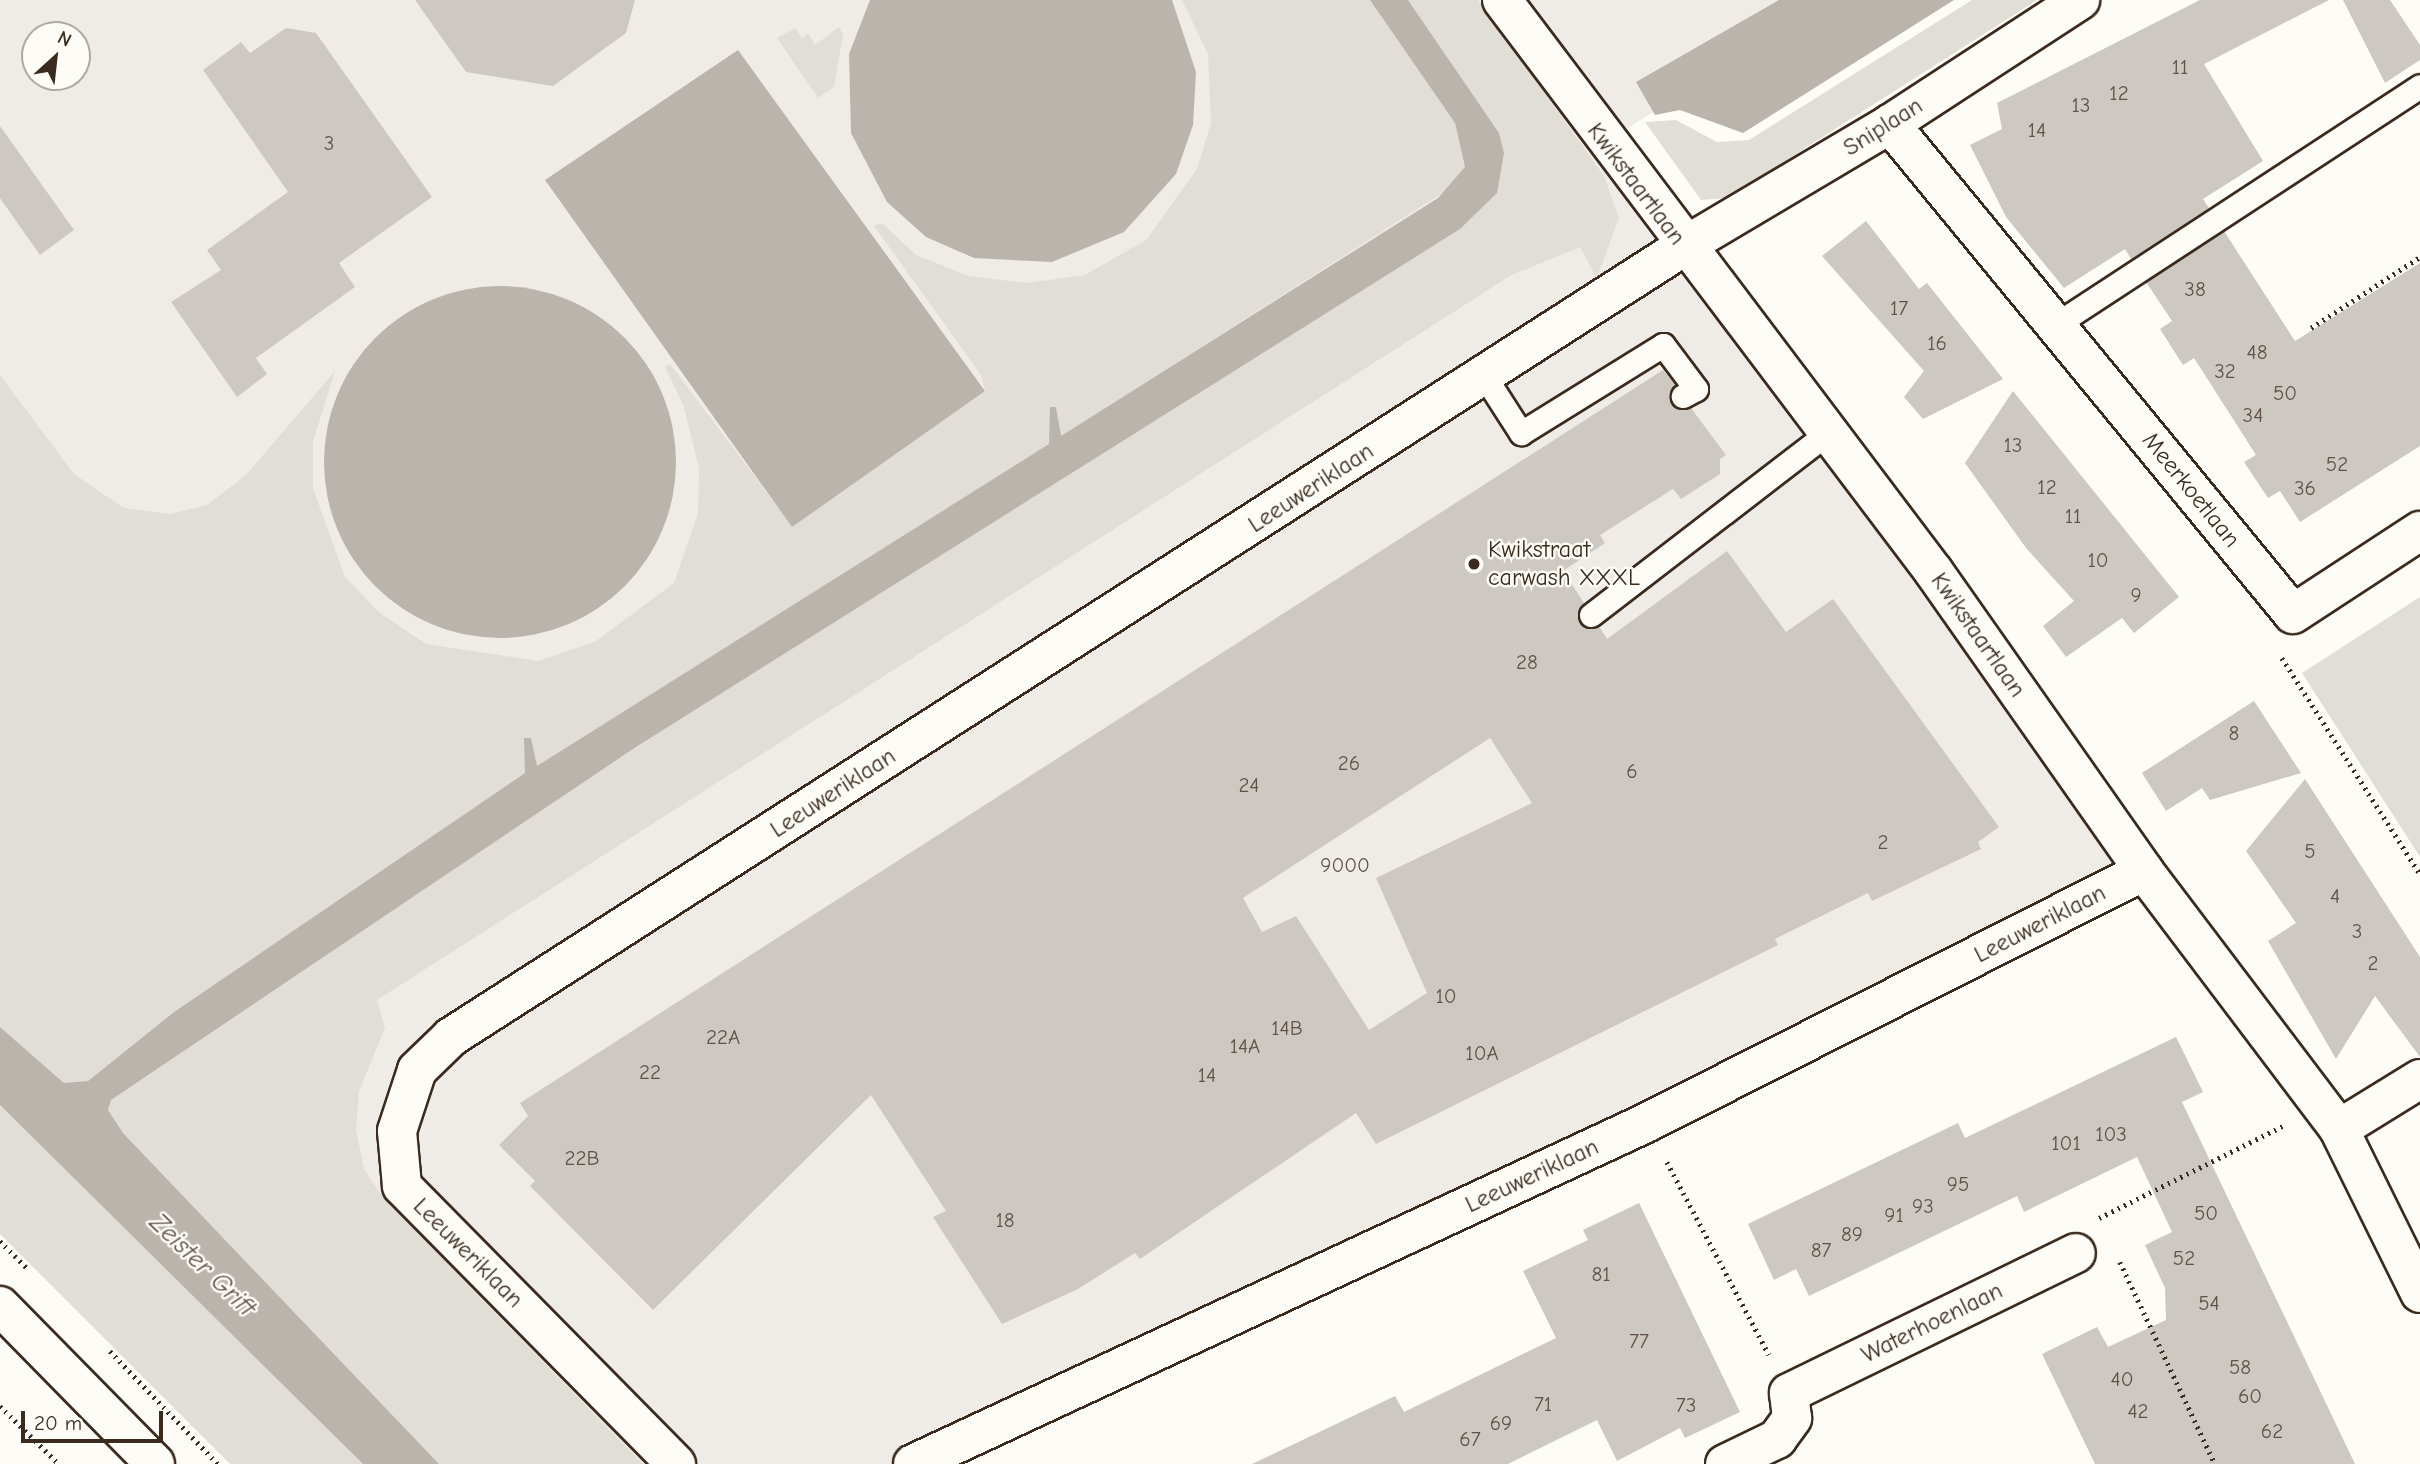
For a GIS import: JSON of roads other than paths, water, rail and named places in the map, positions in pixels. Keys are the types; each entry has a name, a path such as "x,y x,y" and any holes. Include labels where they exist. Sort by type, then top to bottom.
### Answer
{"street":[{"name":"Kwikstaartlaan","path":"1502,0 1683,247 1934,572 2144,871 2331,1118 2420,1293"},
{"name":"Sniplaan","path":"1683,247 1890,124 2080,0"},
{"name":"Meerkoetlaan","path":"1890,124 2293,614 2420,531"},
{"name":"Leeuweriklaan","path":"676,1464 402,1186 397,1131 417,1070 451,1037 1485,377 1683,247"},
{"name":"Leeuweriklaan","path":"913,1464 1646,1123 2144,871"},
{"path":"2331,1118 2420,1079"},
{"name":"Waterhoenlaan","path":"1725,1464 1777,1439 1792,1418 1789,1393 2091,1241"},
{"path":"0,1306 155,1464"}],"lane":[{"path":"2055,325 2420,86"},
{"path":"1485,377 1521,433 1664,345 1696,389 1683,396"},
{"path":"1591,615 1826,434"}],"water":[{"path":"870,0 1172,0 1196,72 1193,125 1176,174 1124,232 1052,262 974,258 926,237 887,202 851,133 849,54"},
{"name":"Zeister Grift","path":"1370,0 1408,0 1499,133 1504,153 1497,193 1460,229 636,747 111,1100 108,1110 123,1133 439,1464 363,1464 0,1105 0,1027 64,1083 88,1081 174,1012 525,773 524,738 531,738 537,766 1049,444 1050,407 1056,407 1061,436 1438,198 1465,167 1455,123"},
{"path":"1779,0 1954,0 1743,133 1680,110 1655,115 1636,82"},
{"path":"738,50 985,391 792,527 545,180"},
{"path":"500,286 534,289 567,299 612,326 636,350 663,395 673,428 676,462 673,496 663,529 636,574 612,598 567,625 534,635 500,638 466,635 433,625 388,598 364,574 337,529 327,496 324,462 327,428 337,395 364,350 388,326 433,299 466,289"}],"place":[{"name":"Kwikstraat carwash XXXL","path":"1474,564"}]}
